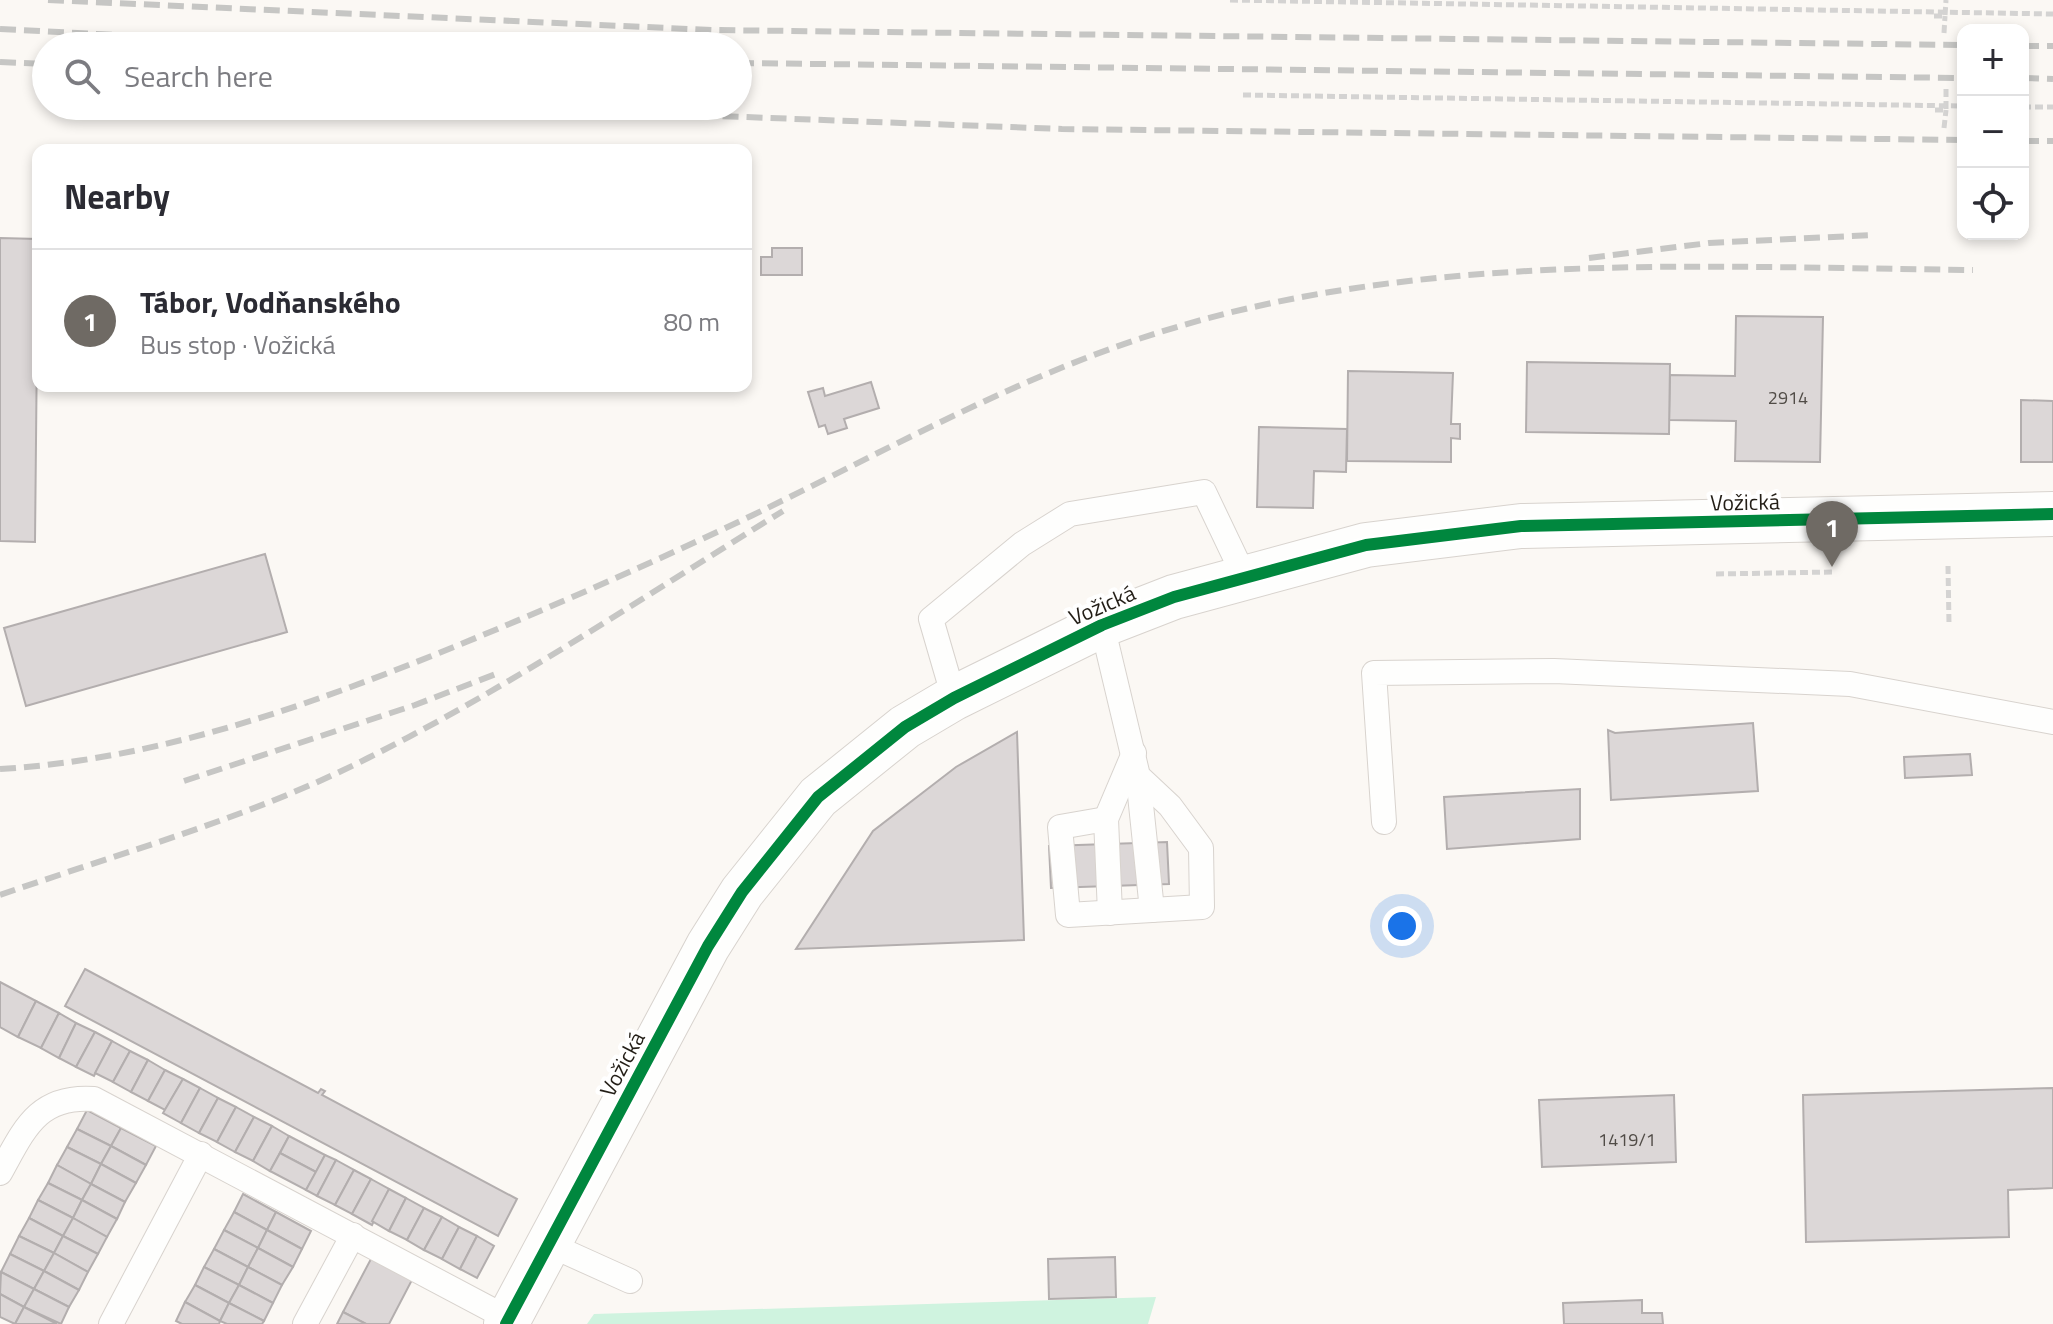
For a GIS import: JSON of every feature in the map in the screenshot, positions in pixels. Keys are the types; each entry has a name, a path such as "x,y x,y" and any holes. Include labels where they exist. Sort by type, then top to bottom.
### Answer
{"street":[{"name":"Vožická","path":"508,1321 708,946 749,882 818,797 905,727 954,698 1102,625 1174,597 1366,545 1521,526 2053,514"}],"lane":[{"path":"954,698 931,619 1022,544 1070,514 1204,492 1245,578"},
{"path":"1102,625 1136,765 1152,910"},
{"path":"1384,822 1374,673 1554,671 1850,684 2053,722"},
{"path":"1110,913 1106,819 1136,765"},
{"path":"1106,819 1060,827 1068,915 1202,907 1201,848 1136,765"},
{"path":"0,1173 34,1117 48,1106 76,1098 94,1099 121,1110 508,1321"},
{"path":"111,1324 201,1154"},
{"path":"305,1324 353,1235"},
{"path":"548,1244 630,1281"}],"path":[{"path":"1230,0 2053,14"},
{"path":"1944,33 1946,0"},
{"path":"1934,16 1945,16"},
{"path":"1944,128 1946,86"},
{"path":"1243,95 1957,106"},
{"path":"2029,107 2053,107"},
{"path":"1935,110 1946,110"},
{"path":"1948,566 1949,624"},
{"path":"1716,574 1834,572"}],"green space":[{"path":"1156,1297 1148,1324 587,1324 594,1314"}],"building":[{"path":"0,238 32,239 32,392 36,392 35,542 0,541"},
{"path":"772,248 802,248 802,275 761,275 761,257 772,257"},
{"path":"1736,316 1823,317 1820,462 1735,461 1736,421 1669,420 1670,375 1735,376"},
{"path":"1527,362 1670,364 1669,434 1526,432"},
{"path":"1348,371 1453,373 1451,424 1460,424 1460,439 1451,438 1451,462 1347,461"},
{"path":"871,382 879,408 844,419 847,428 828,434 825,425 819,427 808,392 823,388 825,396"},
{"path":"2021,400 2053,401 2053,462 2021,462"},
{"path":"1259,427 1347,429 1346,472 1314,471 1313,508 1257,507"},
{"path":"265,554 287,632 26,706 4,628"},
{"path":"1753,723 1758,791 1611,800 1608,730 1615,733"},
{"path":"1017,732 1024,940 796,949 873,831 956,767"},
{"path":"1970,754 1972,775 1905,778 1904,757"},
{"path":"1580,789 1580,839 1447,849 1444,797"},
{"path":"1167,842 1169,884 1051,888 1049,846"},
{"path":"85,969 318,1093 321,1089 325,1091 322,1095 517,1199 498,1236 65,1006"},
{"path":"0,982 36,1001 18,1037 0,1027"},
{"path":"36,1001 59,1013 41,1048 18,1037"},
{"path":"59,1013 76,1023 59,1058 41,1048"},
{"path":"76,1023 95,1032 76,1067 59,1058"},
{"path":"95,1032 112,1041 94,1076 76,1067"},
{"path":"112,1041 130,1051 113,1082 95,1073"},
{"path":"130,1051 148,1060 131,1092 113,1082"},
{"path":"148,1060 165,1070 148,1101 131,1092"},
{"path":"165,1070 183,1079 165,1110 148,1101"},
{"path":"183,1079 200,1088 181,1123 163,1113"},
{"path":"200,1088 218,1098 199,1133 181,1123"},
{"path":"2053,1088 2053,1188 2008,1190 2009,1237 1806,1242 1803,1095"},
{"path":"1674,1095 1676,1162 1542,1167 1539,1100"},
{"path":"218,1098 236,1107 217,1142 199,1133"},
{"path":"236,1107 254,1117 235,1152 217,1142"},
{"path":"87,1110 121,1128 111,1146 77,1129"},
{"path":"254,1117 272,1126 253,1161 235,1152"},
{"path":"272,1126 289,1136 270,1171 253,1161"},
{"path":"121,1128 156,1146 146,1165 111,1146"},
{"path":"77,1129 111,1146 101,1164 67,1147"},
{"path":"289,1136 325,1155 316,1172 280,1153"},
{"path":"111,1146 146,1165 136,1183 101,1164"},
{"path":"67,1147 101,1164 91,1184 57,1165"},
{"path":"280,1153 316,1172 306,1190 270,1171"},
{"path":"325,1155 336,1160 317,1196 306,1190"},
{"path":"336,1160 354,1170 335,1205 317,1196"},
{"path":"101,1164 136,1183 125,1202 91,1184"},
{"path":"57,1165 91,1184 82,1200 48,1183"},
{"path":"354,1170 371,1179 352,1214 335,1205"},
{"path":"371,1179 389,1189 372,1225 352,1214"},
{"path":"48,1183 82,1200 73,1218 38,1200"},
{"path":"91,1184 125,1202 117,1219 82,1200"},
{"path":"389,1189 406,1198 389,1231 372,1221"},
{"path":"243,1194 276,1212 267,1230 234,1212"},
{"path":"406,1198 424,1208 407,1240 389,1231"},
{"path":"38,1200 73,1218 63,1236 29,1218"},
{"path":"82,1200 117,1219 107,1237 73,1218"},
{"path":"424,1208 442,1217 424,1250 407,1240"},
{"path":"234,1212 267,1230 258,1248 224,1230"},
{"path":"276,1212 311,1231 302,1249 267,1230"},
{"path":"442,1217 459,1227 442,1259 424,1250"},
{"path":"29,1218 63,1236 54,1253 19,1236"},
{"path":"73,1218 107,1237 98,1254 63,1236"},
{"path":"459,1227 477,1236 460,1269 442,1259"},
{"path":"224,1230 258,1248 248,1267 214,1249"},
{"path":"267,1230 302,1249 293,1267 258,1248"},
{"path":"19,1236 54,1253 44,1271 10,1254"},
{"path":"63,1236 98,1254 88,1272 54,1253"},
{"path":"477,1236 494,1246 477,1278 460,1269"},
{"path":"258,1248 293,1267 282,1285 248,1267"},
{"path":"214,1249 248,1267 239,1285 204,1267"},
{"path":"54,1253 88,1272 79,1290 44,1271"},
{"path":"10,1254 44,1271 34,1289 1,1272"},
{"path":"372,1257 413,1278 389,1324 366,1324 343,1312"},
{"path":"1115,1257 1116,1297 1049,1299 1048,1259"},
{"path":"204,1267 239,1285 229,1303 195,1285"},
{"path":"248,1267 282,1285 273,1303 239,1285"},
{"path":"44,1271 79,1290 69,1307 34,1289"},
{"path":"1,1272 34,1289 24,1307 0,1294"},
{"path":"195,1285 229,1303 220,1321 185,1302"},
{"path":"239,1285 273,1303 264,1321 229,1303"},
{"path":"34,1289 69,1307 61,1324 24,1307"},
{"path":"0,1294 24,1307 15,1324 0,1317"},
{"path":"1642,1300 1642,1313 1662,1313 1663,1324 1564,1324 1563,1303"},
{"path":"185,1302 220,1321 219,1324 182,1324 176,1321"},
{"path":"229,1303 264,1321 262,1324 227,1324 220,1321"},
{"path":"24,1307 57,1324 15,1324"},
{"path":"343,1312 366,1324 337,1324"}],"railway":[{"path":"48,0 712,30 1957,45"},
{"path":"0,29 58,32"},
{"path":"2029,46 2053,46"},
{"path":"0,62 32,63"},
{"path":"752,63 1957,78"},
{"path":"2029,78 2053,79"},
{"path":"752,117 1062,129 1957,140"},
{"path":"2029,141 2053,141"},
{"path":"1589,258 1709,243 1872,235"},
{"path":"0,769 57,764 169,743 279,712 386,674 675,551 1018,386 1110,349 1214,316 1321,294 1428,279 1537,270 1646,267 1973,270"},
{"path":"0,895 233,816 368,758 474,701 783,511"},
{"path":"184,781 415,705 501,672"}],"cycle path":[{"path":"506,1324 708,946 742,892 818,797 905,727 954,698 1102,625 1174,597 1366,545 1521,526 2053,514"}],"place":[{"name":"Tábor, Vodňanského","path":"1832,567"}]}
